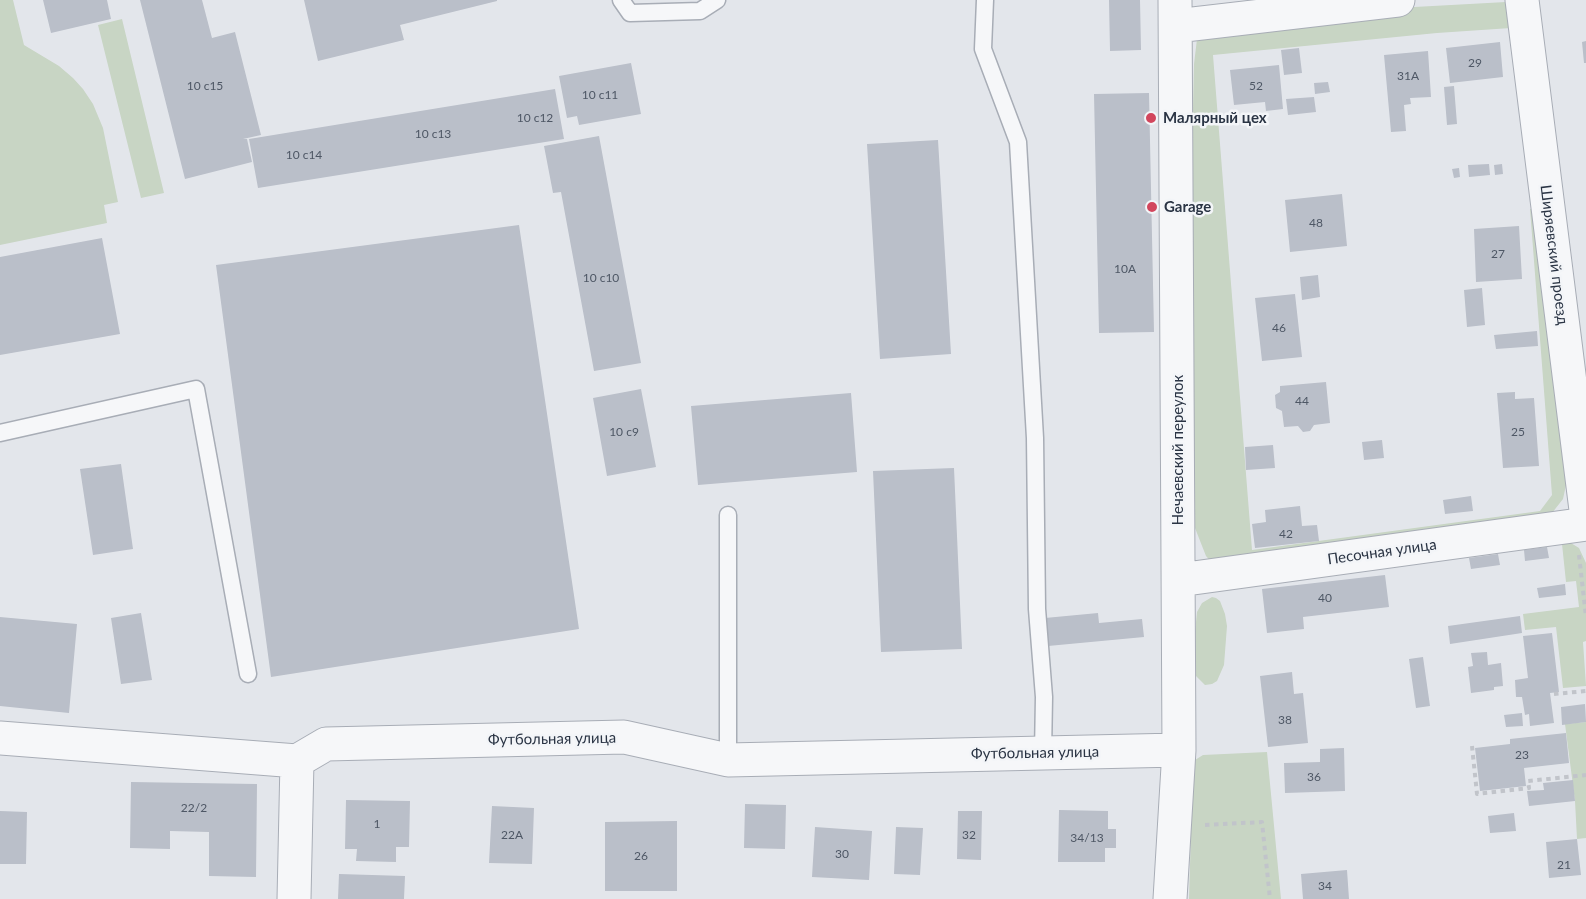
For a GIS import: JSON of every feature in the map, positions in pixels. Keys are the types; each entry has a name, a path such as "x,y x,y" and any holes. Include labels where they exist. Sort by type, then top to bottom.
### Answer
{"street":[{"path":"1176,13 1398,0"},
{"name":"Ширяевский проезд","path":"1522,0 1582,520"},
{"name":"Нечаевский переулок","path":"1170,899 1179,750 1176,13"},
{"name":"Песочная улица","path":"1179,580 1582,520"},
{"name":"Футбольная улица","path":"297,761 326,744 624,737 728,760 1179,750"},
{"path":"0,738 297,761 294,899"}],"lane":[{"path":"621,0 630,13 700,11 717,0"},
{"path":"985,0 983,49 1018,142 1035,438 1037,609 1044,698 1043,753"},
{"path":"0,433 196,389 248,674"},
{"path":"728,514 728,760"}],"path":[{"path":"1582,520 1586,617"},
{"path":"1554,694 1586,691"},
{"path":"1472,746 1477,794 1529,788 1528,781 1586,775"},
{"path":"1173,826 1262,822 1270,899"}],"green space":[{"path":"0,0 13,0 24,45 59,66 83,89 93,104 103,128 118,202 104,205 107,223 0,245"},
{"path":"1506,2 1511,28 1213,55 1252,550 1540,511 1552,495 1530,209 1542,209 1553,310 1566,485 1563,499 1552,513 1213,564 1206,556 1195,528 1191,198 1194,64 1197,39 1396,8"},
{"path":"122,19 164,193 141,198 98,25"},
{"path":"1566,540 1579,548 1586,563 1586,641 1583,642 1586,686 1563,688 1556,627 1525,630 1523,614 1579,607 1576,581 1566,582 1562,544"},
{"path":"1212,597 1220,601 1225,614 1227,626 1224,665 1217,681 1205,685 1194,674 1195,632 1197,612 1202,603"},
{"path":"1586,722 1586,838 1577,839 1575,801 1565,724"},
{"path":"1267,752 1281,899 1189,899 1195,760 1203,755"}],"building":[{"path":"43,0 107,0 111,19 51,33"},
{"path":"140,0 202,0 212,38 235,32 261,135 243,139 247,139 252,162 185,179"},
{"path":"304,0 497,1 400,25 404,40 318,61"},
{"path":"1109,0 1140,0 1141,50 1110,51"},
{"path":"1586,41 1586,63 1584,63 1582,42"},
{"path":"1500,42 1503,77 1450,83 1446,48"},
{"path":"1299,48 1302,73 1284,75 1281,50"},
{"path":"1428,51 1431,97 1410,98 1411,104 1404,105 1406,131 1391,132 1384,55"},
{"path":"631,63 641,114 579,125 577,116 567,118 559,76"},
{"path":"1279,65 1283,109 1266,111 1265,102 1234,105 1230,70"},
{"path":"1328,82 1330,92 1315,94 1314,83"},
{"path":"1454,86 1457,124 1447,125 1444,87"},
{"path":"555,89 564,139 258,188 249,139"},
{"path":"1149,93 1154,332 1099,333 1094,94"},
{"path":"1314,97 1316,112 1288,115 1286,99"},
{"path":"599,136 641,363 594,371 561,192 553,193 544,146"},
{"path":"938,140 951,354 880,359 867,144"},
{"path":"1489,164 1490,175 1469,177 1468,165"},
{"path":"1502,164 1503,174 1495,175 1494,165"},
{"path":"1459,168 1460,177 1454,178 1452,169"},
{"path":"1342,194 1347,246 1290,252 1285,200"},
{"path":"519,225 579,629 271,677 216,265"},
{"path":"1519,226 1522,279 1476,282 1474,229"},
{"path":"102,238 120,334 0,355 0,257"},
{"path":"1318,275 1320,297 1302,300 1300,277"},
{"path":"1482,288 1485,325 1467,327 1464,290"},
{"path":"1295,294 1302,357 1262,361 1255,298"},
{"path":"1537,331 1538,346 1496,349 1494,335"},
{"path":"1326,382 1330,423 1314,425 1310,431 1303,432 1298,426 1284,427 1282,411 1276,408 1275,395 1280,392 1280,386"},
{"path":"641,389 656,467 607,476 593,398"},
{"path":"1515,392 1515,399 1534,398 1539,466 1503,468 1497,393"},
{"path":"851,393 857,472 698,485 691,406"},
{"path":"1382,440 1384,458 1364,460 1362,442"},
{"path":"1273,445 1275,468 1246,470 1245,447"},
{"path":"121,464 133,549 93,555 80,469"},
{"path":"954,468 962,649 881,652 873,471"},
{"path":"1471,496 1473,511 1445,514 1443,500"},
{"path":"1300,506 1302,526 1317,525 1319,541 1255,548 1252,524 1266,522 1265,510"},
{"path":"1547,547 1549,558 1525,561 1524,550"},
{"path":"1498,554 1500,565 1471,569 1469,558"},
{"path":"1385,575 1389,607 1303,617 1304,629 1267,633 1262,589"},
{"path":"1565,584 1566,595 1539,598 1537,588"},
{"path":"141,613 152,680 121,684 111,618"},
{"path":"1098,613 1099,623 1142,619 1144,637 1048,646 1045,618"},
{"path":"1520,616 1522,633 1450,644 1448,626"},
{"path":"0,617 77,624 69,713 0,706"},
{"path":"1552,633 1559,692 1550,693 1554,723 1530,726 1529,714 1525,715 1522,697 1516,697 1515,680 1528,678 1523,636"},
{"path":"1487,652 1488,665 1501,663 1503,686 1494,687 1494,690 1471,693 1468,667 1473,666 1471,653"},
{"path":"1423,657 1430,706 1416,708 1409,659"},
{"path":"1292,672 1294,694 1303,693 1308,743 1268,747 1260,676"},
{"path":"1585,704 1586,722 1562,725 1561,707"},
{"path":"1522,713 1523,726 1506,727 1504,715"},
{"path":"1566,733 1569,763 1524,768 1526,786 1480,791 1475,748 1510,744 1510,739"},
{"path":"1344,748 1345,791 1285,793 1284,763 1320,762 1320,749"},
{"path":"1573,780 1575,801 1529,806 1527,791 1544,790 1543,783"},
{"path":"131,782 257,784 256,877 209,876 209,832 170,831 170,849 130,848"},
{"path":"346,800 410,801 409,847 396,847 396,862 356,861 357,849 345,849"},
{"path":"745,804 786,805 785,849 744,848"},
{"path":"492,806 534,808 532,864 489,863"},
{"path":"1059,810 1108,811 1108,829 1116,829 1116,848 1105,848 1105,862 1058,862"},
{"path":"0,811 27,812 26,864 0,864"},
{"path":"958,811 982,811 981,860 957,859"},
{"path":"1514,813 1516,831 1490,833 1488,816"},
{"path":"677,821 677,891 605,891 605,822"},
{"path":"815,827 872,831 869,880 812,877"},
{"path":"896,827 923,828 920,875 894,874"},
{"path":"1577,839 1581,875 1549,878 1546,842"},
{"path":"1347,870 1349,899 1303,899 1301,874"},
{"path":"339,874 405,876 404,899 338,899"}],"place":[{"name":"Малярный цех","path":"1151,118"},
{"name":"Garage","path":"1152,207"}]}
